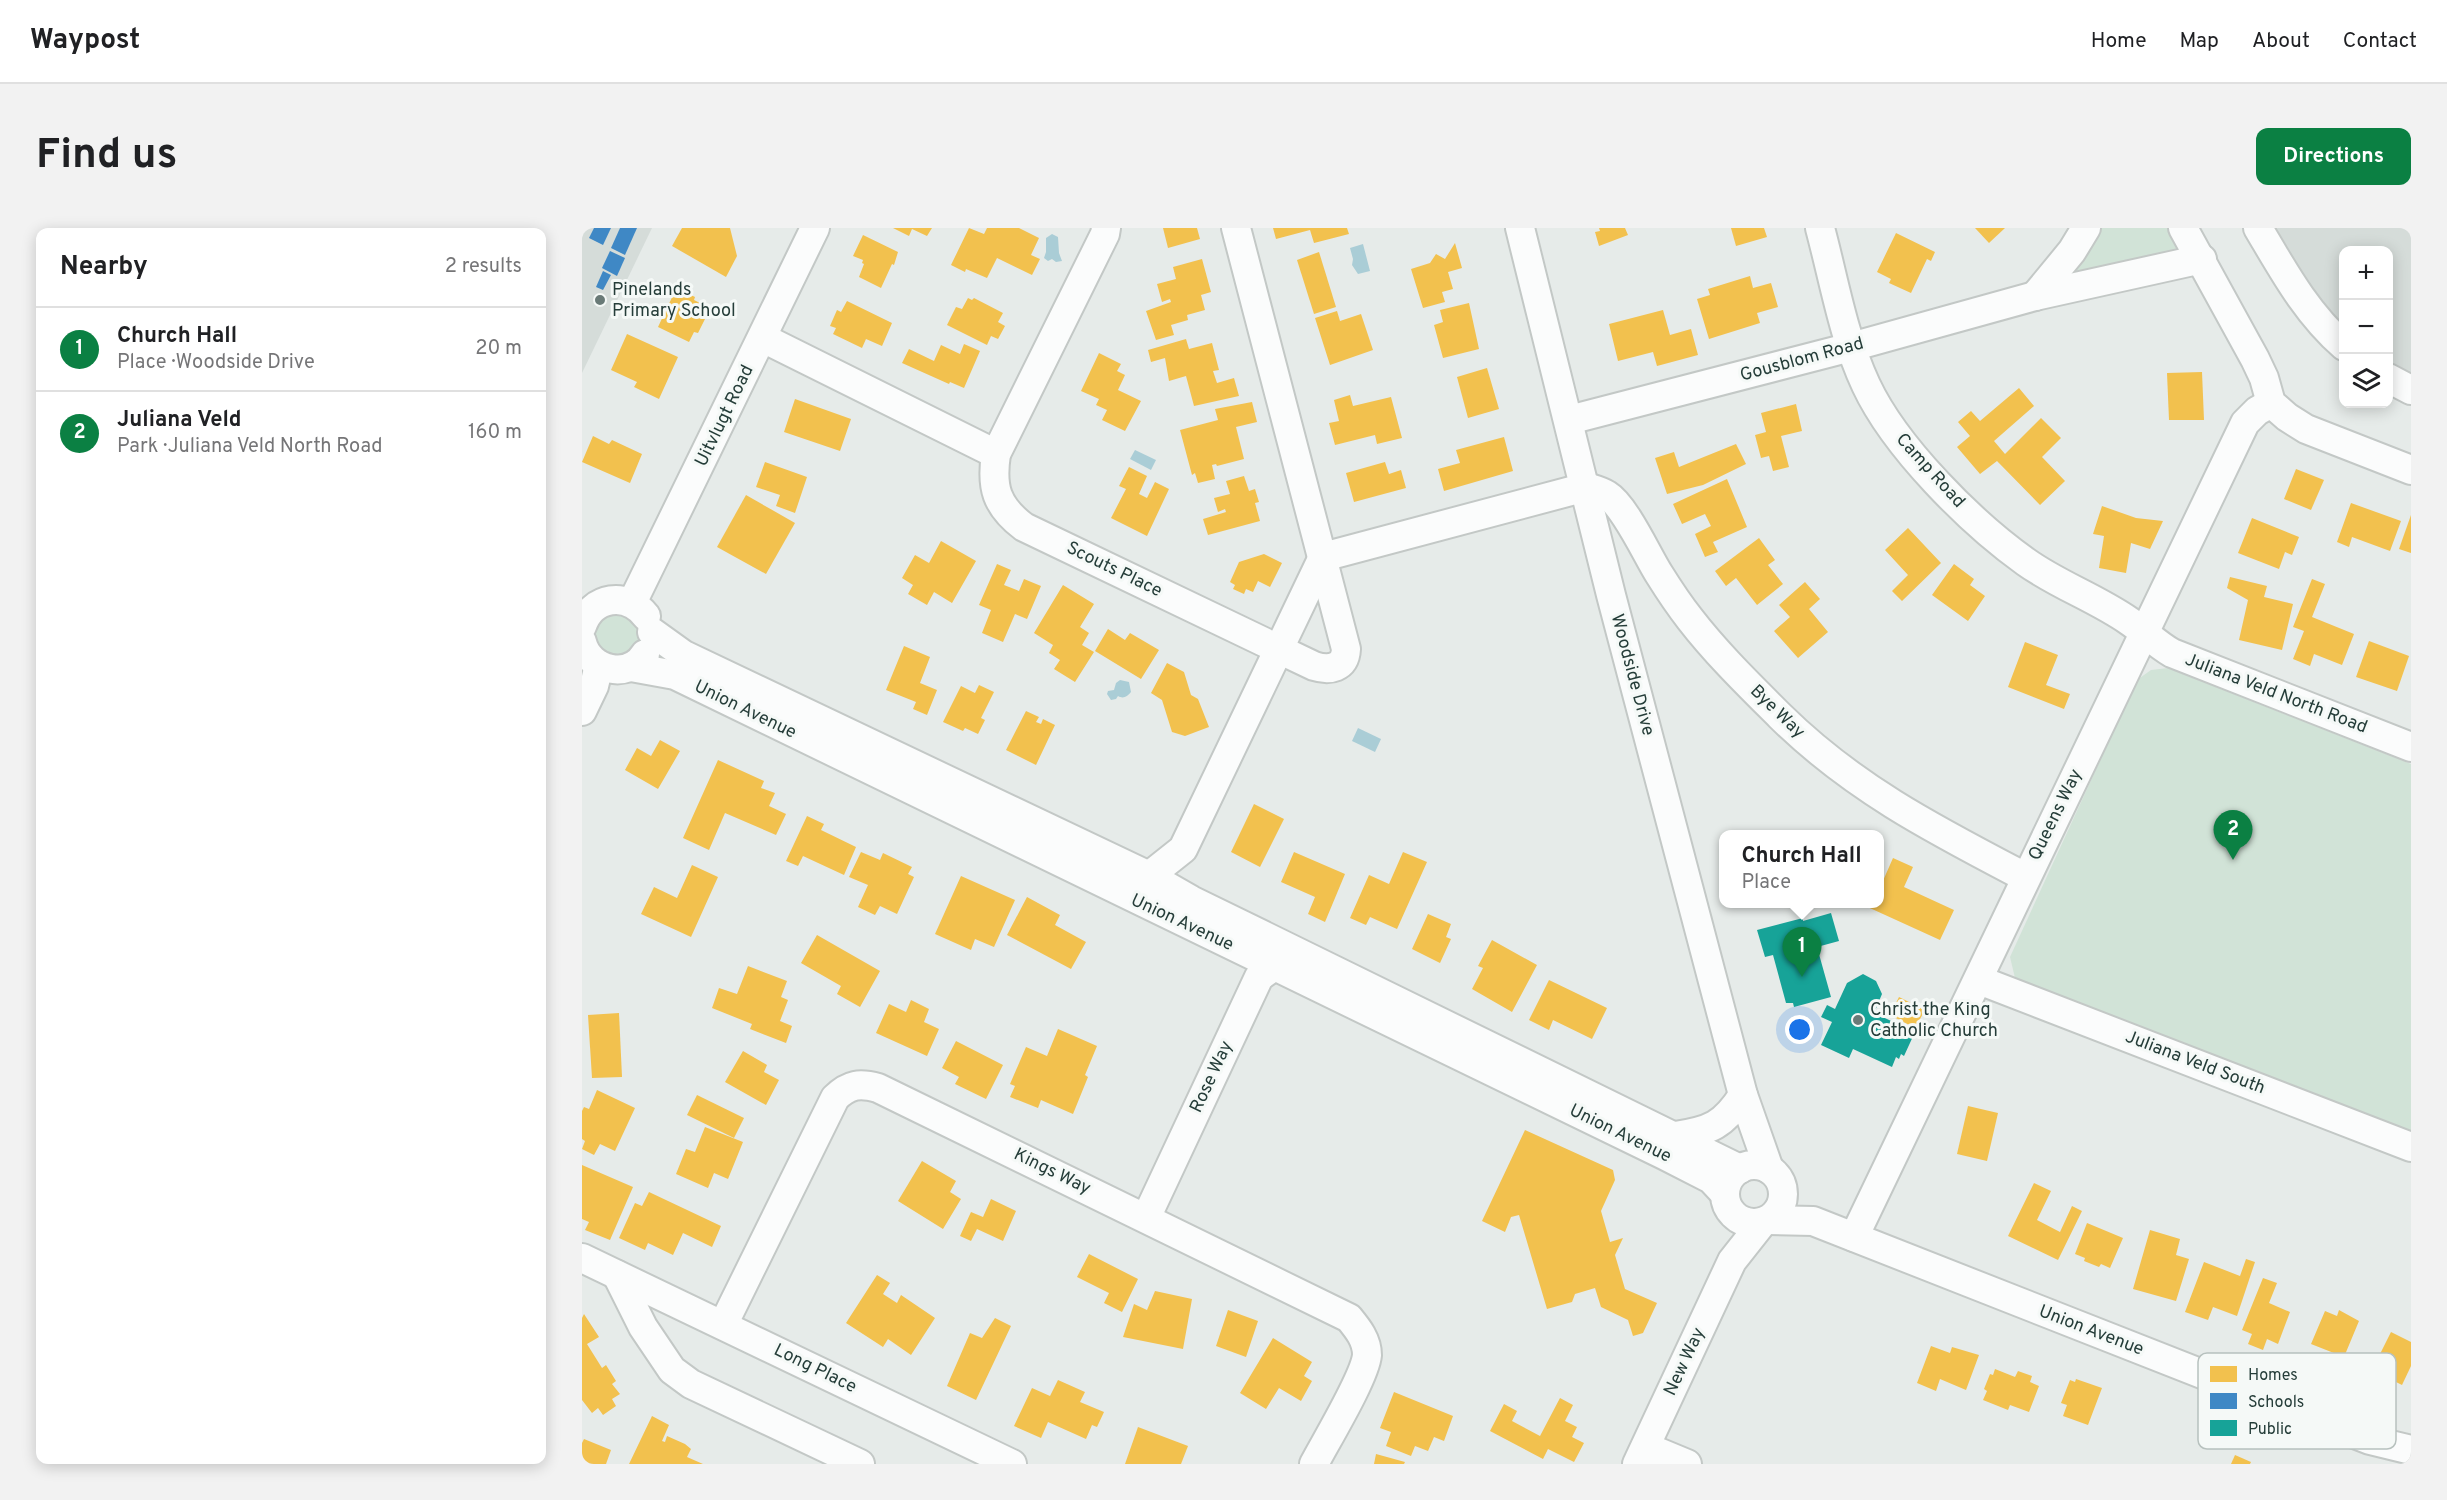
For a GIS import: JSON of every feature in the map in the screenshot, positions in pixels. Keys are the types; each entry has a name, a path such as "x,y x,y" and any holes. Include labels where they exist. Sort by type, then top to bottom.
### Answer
{"street":[{"name":"Uitvlugt Road","path":"632,603 815,228"},
{"name":"Scouts Place","path":"1106,228 1100,245 996,454 992,476 999,498 1008,515 1024,527 1280,649 1325,669 1337,667 1343,661 1346,649 1236,228"},
{"name":"Woodside Drive","path":"1520,228 1611,595 1747,1107 1759,1174"},
{"name":"Camp Road","path":"1820,228 1851,347 1866,386 1891,428 1956,501 1991,534 2026,562 2128,621 2145,634"},
{"path":"2035,296 2072,250 2086,228"},
{"path":"2183,228 2255,359 2264,378 2271,403 2306,429 2411,470"},
{"path":"2258,228 2299,296 2339,342"},
{"name":"Gousblom Road","path":"1569,420 1851,347 2035,296 2202,259"},
{"path":"763,338 996,454"},
{"path":"2393,381 2411,390"},
{"name":"Queens Way","path":"1854,1237 1979,980 2025,877 2246,423 2257,411 2271,403"},
{"path":"1133,899 1149,876 1183,849 1323,557 1586,487"},
{"name":"Bye Way","path":"1586,487 1607,495 1616,504 1659,575 1690,618 1718,652 1781,717 1818,751 1924,825 2025,877"},
{"path":"582,626 591,610 591,599 616,599 632,603 646,615 652,632 650,646 642,658 632,666"},
{"name":"Union Avenue","path":"652,632 684,655 1149,876 1186,911"},
{"name":"Juliana Veld North Road","path":"2145,634 2172,653 2411,747"},
{"path":"582,642 587,654 599,665 594,686 582,711"},
{"name":"Union Avenue","path":"599,665 610,669 632,666 675,675 1133,899 1186,911 1670,1145 1759,1174 1813,1221 2198,1372"},
{"path":"1183,849 1186,911"},
{"name":"Rose Way","path":"1146,1218 1259,977 1285,958"},
{"name":"Juliana Veld South","path":"1979,980 2411,1147"},
{"name":"Kings Way","path":"723,1325 835,1098 844,1089 861,1084 878,1088 1349,1318 1363,1335 1367,1355 1361,1374 1314,1464"},
{"path":"1670,1145 1717,1125 1730,1113 1747,1107"},
{"name":"Union Avenue","path":"1670,1145 1711,1179 1725,1194"},
{"path":"1756,1221 1728,1208 1725,1194 1730,1178 1759,1174"},
{"name":"New Way","path":"1641,1456 1732,1261 1756,1221 1779,1208 1759,1174"},
{"name":"Union Avenue","path":"1756,1221 1813,1221"},
{"name":"Long Place","path":"582,1258 1012,1464"},
{"path":"617,1275 643,1327 672,1370 692,1384 860,1464"},
{"name":"Union Avenue","path":"2396,1446 2411,1450"},
{"name":"Union Avenue","path":"2385,1449 2410,1464"},
{"path":"1641,1456 1687,1464"}],"shaded area":[{"name":"Pinelands Primary School","path":"582,228 652,228 582,373"},
{"path":"2258,228 2411,228 2411,390 2393,380 2393,246 2339,246 2339,340"}],"green space":[{"path":"2100,228 2176,228 2178,247 2171,254 2077,275 2074,269 2095,240"},
{"path":"614,610 636,620 639,639 630,656 607,658 592,640 594,624"},
{"path":"2168,668 2411,764 2411,1137 2022,991 2015,978 2010,957 2137,680 2151,670"}],"water":[{"path":"1052,234 1058,237 1062,261 1056,262 1052,259 1048,261 1044,258 1046,238"},
{"path":"1363,244 1370,271 1358,274 1352,265 1350,248"},
{"path":"1135,450 1156,460 1151,470 1130,459"},
{"path":"1120,680 1129,682 1131,692 1125,697 1118,696 1111,700 1107,694 1108,691 1114,690 1116,683"},
{"path":"1358,728 1381,739 1375,752 1352,741"}],"building: Homes":[{"path":"682,228 730,228 737,256 726,277 672,246"},
{"path":"893,228 932,228 927,236 912,229 909,236"},
{"path":"969,228 984,234 987,228 1019,228 1039,238 1031,255 1040,259 1032,275 997,258 987,278 966,269 965,272 951,265"},
{"path":"1163,228 1197,228 1200,239 1168,248"},
{"path":"1273,228 1347,228 1349,234 1314,243 1310,230 1276,239"},
{"path":"1599,228 1625,228 1628,235 1599,246 1595,232 1600,231"},
{"path":"1731,228 1764,228 1767,237 1736,246"},
{"path":"1975,228 2005,228 1989,243"},
{"path":"1896,233 1935,252 1931,261 1927,259 1911,293 1889,283 1891,279 1877,272"},
{"path":"863,235 898,252 894,265 892,264 881,288 859,277 864,264 863,260 853,256"},
{"path":"1455,243 1462,268 1448,272 1453,289 1442,292 1445,302 1423,308 1411,269 1430,263 1436,254 1445,259"},
{"path":"1319,252 1336,307 1314,314 1297,260"},
{"path":"1202,259 1211,292 1201,295 1205,310 1187,315 1188,320 1171,325 1174,335 1156,340 1146,311 1171,302 1170,299 1162,302 1157,284 1176,279 1173,267"},
{"path":"1750,276 1753,288 1771,283 1778,307 1757,313 1760,323 1709,339 1697,299 1710,295 1708,289"},
{"path":"675,291 688,297 689,294 695,297 694,300 706,306 701,317 705,319 698,333 694,332 689,342 658,327"},
{"path":"968,298 972,300 974,298 1003,313 998,322 1005,326 998,339 991,336 987,345 947,325 956,307 962,309"},
{"path":"847,301 892,323 882,346 866,339 862,348 833,334 836,328 830,326 837,310 841,312"},
{"path":"1469,303 1479,349 1443,358 1434,325 1443,322 1440,310"},
{"path":"1663,310 1670,335 1691,329 1698,355 1657,366 1653,352 1618,361 1609,324"},
{"path":"1337,311 1340,321 1361,314 1373,350 1330,365 1315,318"},
{"path":"627,334 678,357 659,399 634,387 637,382 611,370"},
{"path":"1186,339 1189,349 1212,343 1219,370 1213,371 1217,383 1234,378 1239,396 1194,406 1186,376 1169,381 1165,358 1151,362 1148,350"},
{"path":"964,344 980,351 964,388 950,382 949,384 902,363 909,349 934,361 941,345 960,354"},
{"path":"1099,353 1121,364 1117,371 1125,375 1118,390 1141,401 1125,431 1102,420 1107,410 1096,405 1099,399 1081,391"},
{"path":"1487,368 1499,409 1468,418 1457,377"},
{"path":"2202,372 2204,420 2169,420 2167,373"},
{"path":"2019,388 2034,406 1994,441 2005,454 2041,418 2061,438 2042,457 2065,481 2040,505 1997,461 1980,474 1957,447 1970,436 1958,422 1971,411 1980,421"},
{"path":"1350,395 1353,406 1391,397 1402,438 1377,444 1375,435 1335,445 1329,423 1339,421 1334,400"},
{"path":"795,399 851,419 840,451 784,432"},
{"path":"1252,402 1257,422 1236,427 1244,459 1217,466 1212,465 1215,479 1198,483 1195,473 1192,475 1180,430 1218,420 1215,409"},
{"path":"1796,404 1802,431 1781,436 1789,467 1773,471 1769,456 1761,458 1755,435 1766,432 1761,413"},
{"path":"593,436 609,444 612,440 642,454 630,483 582,462"},
{"path":"1504,437 1513,471 1444,491 1438,469 1460,463 1456,450"},
{"path":"1736,444 1746,464 1703,485 1667,494 1655,458 1674,452 1679,467"},
{"path":"765,462 807,477 795,513 776,506 780,495 756,487"},
{"path":"1385,462 1389,474 1401,470 1406,488 1354,502 1346,473"},
{"path":"1129,467 1147,476 1139,494 1147,498 1155,482 1169,489 1147,536 1111,518 1126,489 1119,486"},
{"path":"2296,469 2324,480 2311,510 2284,499"},
{"path":"1244,476 1249,491 1255,489 1259,502 1255,503 1260,521 1208,535 1203,519 1226,512 1225,509 1218,512 1214,498 1230,494 1226,481"},
{"path":"1727,479 1747,527 1713,542 1718,552 1705,557 1695,534 1711,526 1705,514 1682,524 1673,504"},
{"path":"746,495 795,523 766,574 717,547"},
{"path":"2351,503 2401,521 2390,551 2352,537 2349,547 2337,542"},
{"path":"2102,506 2136,518 2163,521 2150,549 2131,543 2126,573 2099,568 2104,536 2093,534"},
{"path":"2411,515 2411,553 2399,549"},
{"path":"2252,518 2299,537 2292,555 2285,552 2279,569 2238,553"},
{"path":"1908,528 1941,563 1902,601 1892,591 1908,575 1885,550"},
{"path":"1759,538 1775,560 1768,565 1783,584 1757,605 1736,578 1726,586 1715,571"},
{"path":"941,541 976,561 952,603 934,592 927,605 908,594 913,585 902,578 915,555 929,563"},
{"path":"1264,554 1282,563 1270,587 1258,581 1253,592 1246,589 1244,594 1233,589 1235,585 1230,582 1239,562"},
{"path":"997,564 1011,570 1004,585 1019,591 1024,579 1041,586 1027,619 1015,614 1003,642 982,633 991,610 979,605"},
{"path":"1954,564 1974,579 1970,585 1985,596 1968,621 1932,595"},
{"path":"2230,577 2267,586 2264,597 2293,604 2282,650 2239,640 2248,600 2227,588"},
{"path":"2312,579 2325,584 2312,617 2354,634 2342,665 2314,654 2310,666 2293,659 2304,631 2293,627"},
{"path":"1805,582 1820,599 1809,609 1828,632 1798,658 1774,631 1790,617 1779,605"},
{"path":"1063,585 1094,604 1080,627 1089,633 1082,645 1094,652 1075,682 1054,669 1060,660 1049,653 1053,645 1034,633"},
{"path":"1108,629 1125,640 1130,633 1159,650 1141,679 1095,651"},
{"path":"2369,641 2409,656 2397,691 2356,677"},
{"path":"2025,642 2058,655 2046,685 2070,694 2064,709 2008,687"},
{"path":"904,646 930,657 920,683 937,690 927,715 913,709 916,702 886,690"},
{"path":"1167,663 1184,672 1191,695 1198,699 1209,727 1185,736 1172,732 1162,700 1151,693"},
{"path":"979,685 994,692 981,718 985,720 978,734 965,728 963,731 943,722 961,686 975,693"},
{"path":"1026,711 1039,717 1036,722 1041,724 1043,719 1055,725 1036,765 1006,750"},
{"path":"660,740 680,751 658,789 625,770 637,748 651,756"},
{"path":"718,760 764,781 761,788 775,793 769,806 786,814 776,835 725,813 709,850 683,838"},
{"path":"1254,804 1284,819 1260,867 1231,852"},
{"path":"807,816 824,824 821,830 856,847 844,875 803,856 798,866 786,861"},
{"path":"861,852 880,860 883,853 912,867 908,874 914,877 897,914 880,906 875,915 858,907 868,885 849,877"},
{"path":"1294,852 1345,874 1325,922 1308,914 1315,897 1281,882"},
{"path":"1403,852 1427,862 1397,929 1370,917 1366,925 1350,918 1369,875 1389,884"},
{"path":"1893,858 1913,867 1904,887 1954,910 1940,940 1870,908 1884,908 1884,878"},
{"path":"692,865 718,877 691,937 641,914 654,887 677,898"},
{"path":"961,876 1015,900 994,947 975,939 971,950 935,934"},
{"path":"1027,897 1060,915 1055,925 1086,942 1071,969 1007,935"},
{"path":"1428,914 1451,924 1446,937 1451,939 1440,963 1412,949"},
{"path":"817,935 880,971 860,1007 837,994 841,986 801,963"},
{"path":"1492,940 1537,965 1512,1012 1472,989 1483,968 1478,966"},
{"path":"748,966 787,981 781,997 788,1000 780,1021 792,1026 786,1043 750,1029 752,1024 712,1008 719,988 737,994"},
{"path":"1549,980 1607,1008 1592,1039 1553,1020 1549,1030 1529,1020"},
{"path":"1899,997 1925,1010 1915,1028 1890,1015"},
{"path":"911,1000 929,1009 924,1022 939,1029 927,1056 876,1033 889,1004 906,1012"},
{"path":"619,1013 622,1077 592,1078 588,1015"},
{"path":"1058,1029 1097,1046 1085,1075 1088,1077 1073,1114 1041,1100 1038,1108 1010,1097 1015,1086 1010,1084 1026,1047 1047,1056"},
{"path":"956,1041 1003,1065 986,1099 955,1084 959,1077 942,1068"},
{"path":"743,1051 767,1065 764,1072 779,1080 766,1105 725,1082"},
{"path":"597,1090 635,1108 615,1151 600,1144 594,1155 582,1149 585,1141 582,1139 582,1111 584,1107 589,1109"},
{"path":"697,1095 744,1118 734,1138 687,1115"},
{"path":"1968,1106 1998,1113 1987,1161 1957,1154"},
{"path":"705,1127 743,1142 728,1179 714,1173 708,1188 676,1174 686,1149 695,1152"},
{"path":"1525,1130 1613,1170 1615,1180 1601,1211 1610,1242 1623,1238 1615,1255 1625,1289 1657,1303 1643,1333 1633,1336 1628,1320 1601,1307 1595,1288 1575,1294 1572,1302 1547,1309 1519,1215 1511,1217 1505,1232 1482,1221"},
{"path":"922,1161 956,1181 950,1192 961,1199 943,1229 898,1201"},
{"path":"582,1165 633,1187 610,1240 585,1230 589,1222 582,1219"},
{"path":"2034,1183 2051,1191 2037,1220 2060,1232 2072,1206 2082,1211 2058,1260 2008,1236"},
{"path":"649,1192 721,1226 712,1247 683,1233 673,1255 648,1243 645,1250 619,1238 635,1203 642,1206"},
{"path":"991,1199 1016,1211 1003,1241 977,1229 971,1241 960,1236 971,1212 983,1217"},
{"path":"2087,1223 2123,1238 2110,1268 2101,1264 2099,1267 2084,1261 2085,1258 2075,1254"},
{"path":"2150,1230 2180,1239 2176,1255 2189,1259 2176,1301 2133,1289"},
{"path":"1089,1254 1138,1279 1122,1312 1104,1303 1109,1293 1077,1277"},
{"path":"2246,1259 2255,1262 2237,1316 2213,1307 2208,1320 2185,1312 2204,1262 2240,1276"},
{"path":"877,1275 890,1283 883,1294 897,1303 901,1295 935,1318 911,1355 888,1339 883,1347 846,1323"},
{"path":"2263,1278 2277,1283 2269,1303 2290,1312 2278,1344 2267,1339 2263,1350 2248,1344 2252,1334 2242,1330"},
{"path":"1155,1291 1192,1299 1183,1349 1123,1337 1134,1304 1147,1310"},
{"path":"1228,1310 1258,1321 1246,1357 1216,1346"},
{"path":"2339,1310 2359,1321 2346,1353 2334,1353 2311,1344 2325,1311 2337,1316"},
{"path":"584,1314 599,1337 587,1344 602,1368 606,1365 616,1381 612,1384 620,1394 612,1399 616,1406 603,1415 598,1408 592,1413 582,1400 582,1318"},
{"path":"995,1318 1011,1326 976,1400 947,1386 970,1333 982,1338"},
{"path":"2391,1332 2411,1342 2411,1366 2402,1385 2396,1382 2396,1353 2380,1353"},
{"path":"1273,1338 1312,1362 1304,1376 1312,1381 1301,1401 1279,1388 1266,1409 1240,1393"},
{"path":"1931,1346 1950,1353 1952,1347 1979,1355 1966,1390 1940,1379 1936,1391 1917,1383"},
{"path":"1995,1369 2015,1377 2018,1371 2032,1376 2030,1382 2039,1386 2029,1412 2010,1405 2008,1410 1983,1400 1987,1391 1984,1389 1990,1374 1993,1375"},
{"path":"2076,1379 2102,1388 2088,1425 2063,1416 2067,1405 2061,1403 2070,1380 2075,1382"},
{"path":"1058,1380 1085,1392 1080,1402 1104,1412 1097,1427 1092,1425 1086,1439 1048,1422 1041,1438 1014,1426 1032,1388 1050,1396"},
{"path":"1394,1392 1453,1416 1444,1441 1434,1437 1428,1451 1415,1446 1411,1456 1386,1446 1391,1432 1380,1428"},
{"path":"1560,1398 1573,1405 1565,1421 1577,1427 1572,1437 1584,1443 1574,1462 1548,1449 1543,1459 1490,1431 1504,1404 1517,1411 1512,1421 1540,1436"},
{"path":"652,1416 669,1425 662,1441 665,1442 667,1436 685,1444 691,1449 687,1457 703,1464 629,1464"},
{"path":"1138,1427 1188,1446 1181,1464 1125,1464"},
{"path":"584,1439 611,1450 606,1464 582,1464"},
{"path":"1376,1454 1405,1462 1404,1464 1374,1464"},
{"path":"2235,1455 2251,1462 2250,1464 2231,1464"}],"building: Schools":[{"path":"594,228 611,228 603,245 589,238"},
{"path":"620,228 637,228 625,255 611,248"},
{"path":"610,251 625,258 617,276 602,268"},
{"path":"603,271 611,275 603,290 596,287"}],"building: Public":[{"path":"1831,913 1839,941 1817,947 1831,997 1794,1007 1793,1003 1786,1003 1773,955 1765,957 1757,930"},
{"name":"Christ the King Catholic Church","path":"1863,974 1876,981 1882,994 1874,1013 1915,1032 1904,1056 1901,1054 1899,1059 1896,1057 1892,1067 1853,1049 1849,1058 1821,1045 1832,1022 1821,1017 1827,1005 1835,1009 1847,983"}],"place":[{"name":"Pinelands Primary School","path":"600,300"},
{"name":"Juliana Veld","path":"2233,860"},
{"name":"Church Hall","path":"1802,977"},
{"name":"Christ the King Catholic Church","path":"1858,1020"}]}
